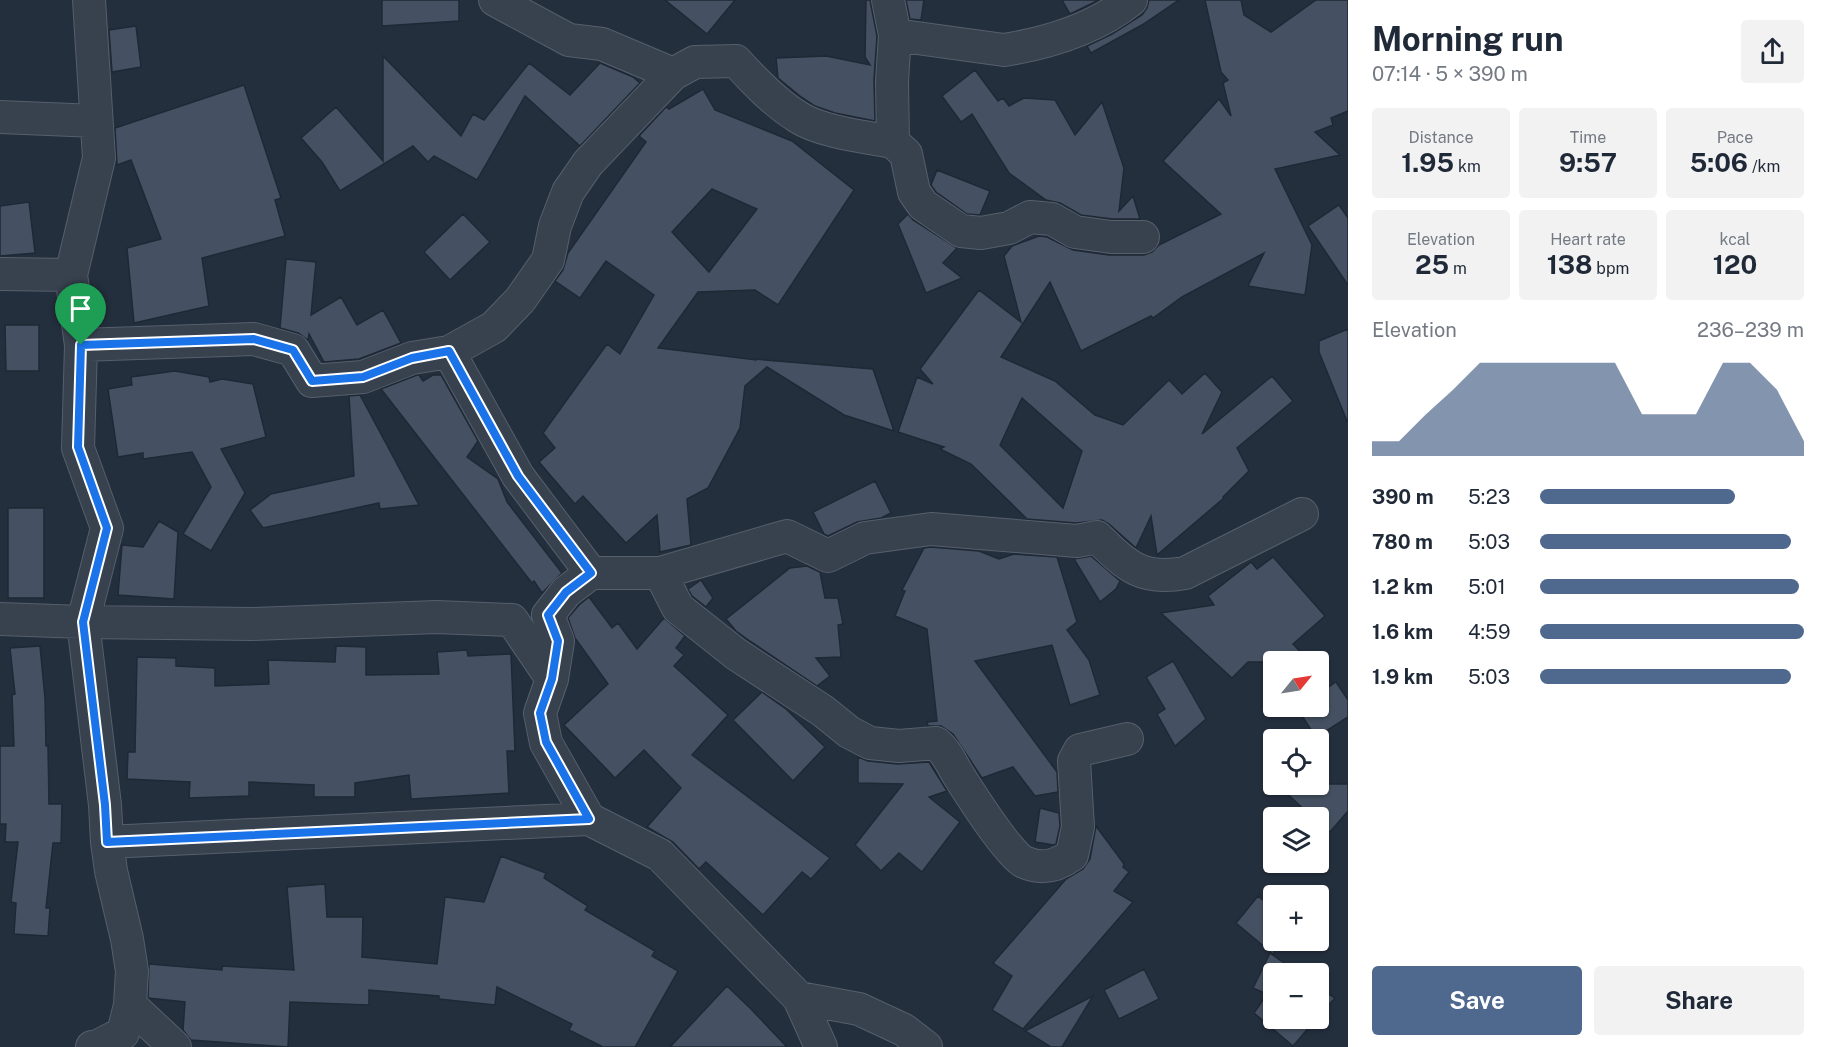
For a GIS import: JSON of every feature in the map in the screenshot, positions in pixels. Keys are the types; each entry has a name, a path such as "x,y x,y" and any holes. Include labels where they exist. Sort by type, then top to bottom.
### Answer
{"street":[{"path":"89,0 99,158 71,275 81,345 78,447 107,528 83,622 105,805 107,842 130,960 130,1005 123,1034 92,1047"},
{"path":"495,0 569,40 602,44 673,74"},
{"path":"888,0 895,35 892,81 893,142"},
{"path":"895,35 1004,50 1086,27 1114,14 1131,0"},
{"path":"81,345 254,339 293,350 312,381 363,377 412,358 449,351 494,327 520,300 548,260 555,226 568,192 588,163 673,74 695,62 736,61 758,85 799,118 840,133 893,142 906,154 914,192 922,206 961,231 981,233 1009,228 1030,217 1052,219 1075,232 1111,237 1143,237"},
{"path":"0,117 96,121"},
{"path":"0,274 71,275"},
{"path":"449,351 518,476 591,573"},
{"path":"589,819 546,742 540,713 552,679 558,641 548,615 566,592 591,573 660,573 787,536 828,556 865,538 931,529 1077,541 1097,537 1121,560 1143,572 1165,577 1185,573 1302,514"},
{"path":"660,573 678,608 736,654 823,711 849,732 870,743 899,746 936,743 946,751 957,773 999,837 1022,862 1046,866 1059,865 1072,855 1078,827 1074,761 1080,750 1126,739"},
{"path":"0,619 252,624 436,617 512,620 552,679"},
{"path":"107,842 589,819 660,855 799,998 821,1047"},
{"path":"799,998 860,1009 904,1030 926,1047"},
{"path":"130,1005 175,1047"}],"building":[{"path":"382,0 459,0 459,21 382,26"},
{"path":"665,0 735,0 707,34"},
{"path":"866,0 870,0 877,36 874,80 875,121 835,113 815,106 778,78 776,58 826,56 870,65 865,57"},
{"path":"906,0 924,0 921,20 910,19"},
{"path":"1062,0 1099,0 1070,14"},
{"path":"1149,0 1179,0 1142,25 1091,53 1087,46 1112,34 1142,15"},
{"path":"1205,0 1241,0 1244,15 1271,32 1316,0 1348,0 1348,111 1331,118 1333,125 1315,132 1340,155 1275,169 1312,245 1305,295 1248,286 1264,253 1182,297 1153,318 1151,316 1081,351 1050,282 1001,357 1055,381 1095,415 1123,425 1169,380 1182,394 1205,373 1222,392 1202,434 1272,376 1293,401 1237,448 1249,471 1224,498 1157,555 1151,516 1136,548 1102,520 1076,523 1027,519 971,464 940,449 944,447 898,432 917,377 933,384 920,369 979,290 1021,322 1004,256 1012,246 1039,236 1047,237 1073,250 1109,255 1144,255 1221,214 1163,161 1219,99 1231,116 1223,83 1228,80 1221,72","holes":["1022,398 1082,451 1063,508 1000,445"]},
{"path":"136,26 141,67 112,72 109,30"},
{"path":"383,56 461,136 473,114 484,120 529,63 570,95 600,63 633,77 640,83 580,146 525,96 477,180 434,156 428,162 413,146 340,191 322,162 301,138 336,107 383,161"},
{"path":"975,70 998,101 1003,98 1009,106 1024,98 1055,100 1075,135 1102,102 1124,168 1119,211 1133,196 1140,219 1112,219 1081,215 1060,203 1046,200 1009,173 972,114 961,122 942,96"},
{"path":"244,85 281,198 275,200 285,236 202,258 209,306 134,323 127,248 161,239 131,160 117,165 115,128"},
{"path":"703,89 715,110 792,141 854,190 778,305 755,290 698,292 658,348 757,360 754,359 873,369 894,431 844,415 767,367 745,386 740,428 708,488 687,499 691,545 660,552 657,515 626,543 583,496 575,504 539,462 555,448 543,433 607,344 620,354 654,295 606,261 580,298 555,281 563,270 568,253 646,142 639,136 666,107 669,109","holes":["712,189 757,209 709,272 672,232"]},
{"path":"937,170 990,191 980,215 967,214 936,192 931,185"},
{"path":"29,202 35,253 0,256 0,206"},
{"path":"1339,205 1348,218 1348,285 1308,226"},
{"path":"463,214 490,242 450,280 424,252"},
{"path":"908,214 913,220 957,248 943,263 962,278 926,293 898,224"},
{"path":"286,259 316,262 311,315 341,297 357,325 383,310 401,343 359,359 324,362 309,334 308,340 298,333 280,328"},
{"path":"5,325 39,325 39,371 6,371"},
{"path":"1348,329 1347,421 1319,352 1319,341"},
{"path":"175,371 209,377 210,382 222,379 253,384 266,437 221,449 245,493 211,551 183,534 211,487 192,452 143,459 143,453 118,457 108,389 132,385 131,377"},
{"path":"417,375 423,381 433,375 441,375 478,441 467,457 498,479 507,502 562,573 542,593 381,389"},
{"path":"360,395 419,505 380,509 379,503 263,528 250,510 271,494 354,476 349,396"},
{"path":"875,481 891,513 881,518 857,522 828,536 824,534 813,512"},
{"path":"8,508 44,508 44,598 8,598"},
{"path":"159,521 178,532 174,599 118,595 122,545 143,547"},
{"path":"924,548 979,551 999,559 1014,554 1057,557 1077,622 1067,630 1089,660 1100,695 1070,705 1052,645 975,661 1057,772 1058,792 1035,796 1013,767 982,778 953,734 941,726 928,726 927,722 937,721 927,629 895,616 905,591 902,590"},
{"path":"1091,556 1120,581 1116,589 1100,602 1074,559"},
{"path":"1273,557 1325,616 1293,644 1300,651 1263,651 1263,662 1248,662 1232,678 1161,613 1214,605 1208,596 1251,562 1257,569"},
{"path":"807,566 820,572 825,598 838,598 843,624 838,625 841,657 816,658 830,676 817,686 736,631 726,619 790,568"},
{"path":"701,580 713,598 706,607 692,596 688,589"},
{"path":"589,597 612,628 618,623 637,649 664,618 685,636 676,648 684,655 674,666 728,715 692,755 830,858 811,879 802,872 763,915 706,862 699,869 673,842 647,827 681,788 644,750 615,778 564,725 608,684 575,638 568,618"},
{"path":"40,646 45,698 46,746 48,746 49,804 62,804 61,843 53,843 46,908 50,908 48,936 14,934 16,903 11,902 18,842 5,842 6,824 0,824 0,746 14,746 12,695 15,694 10,648"},
{"path":"336,646 366,647 366,675 439,674 437,652 467,650 468,656 511,654 515,751 507,751 509,793 411,799 409,775 355,783 355,797 314,797 314,785 249,782 249,796 189,798 190,782 127,779 128,752 135,752 137,657 176,658 176,666 215,668 215,686 269,684 268,660 335,662"},
{"path":"1173,661 1206,719 1175,746 1157,714 1165,709 1146,677"},
{"path":"1336,682 1348,700 1348,717 1329,729 1310,729 1303,717 1329,717 1329,687"},
{"path":"762,692 786,709 825,747 793,781 733,720"},
{"path":"858,757 868,761 897,764 929,762 947,791 929,797 960,822 922,872 899,853 881,871 855,845 903,784 858,783"},
{"path":"1329,784 1348,784 1348,811 1330,832 1329,807 1301,807 1289,795 1329,795"},
{"path":"1040,808 1059,813 1060,826 1054,845 1035,842"},
{"path":"1096,826 1124,864 1123,867 1129,872 1114,891 1133,902 1023,1029 992,1010 1012,976 993,963 1066,879 1083,869 1090,859"},
{"path":"501,856 546,873 544,878 588,906 585,910 655,951 652,956 678,971 635,1047 603,1047 569,1030 572,1024 497,987 495,1005 439,999 439,996 369,990 369,1005 290,1002 288,1047 191,1040 183,1030 185,1002 148,998 149,964 222,970 222,966 294,970 287,887 325,884 327,917 363,917 362,957 437,964 445,897 484,902"},
{"path":"1258,896 1263,900 1263,946 1236,923"},
{"path":"1270,953 1284,963 1265,963"},
{"path":"1263,967 1263,992 1253,988"},
{"path":"1144,969 1159,999 1119,1019 1104,990"},
{"path":"727,986 751,1009 787,1047 670,1047"},
{"path":"1329,994 1335,998 1329,1005"},
{"path":"1093,996 1062,1047 1051,1047 1025,1031"},
{"path":"1263,1000 1263,1021 1254,1013"},
{"path":"1273,1029 1308,1029 1293,1046"}],"route":[{"path":"254,339 293,350 312,381 363,377 412,358 449,351 518,476 591,573 566,592 548,615 558,641 552,679 540,713 546,742 589,819 107,842 105,805 83,622 107,528 78,447 81,345 254,339"}]}
